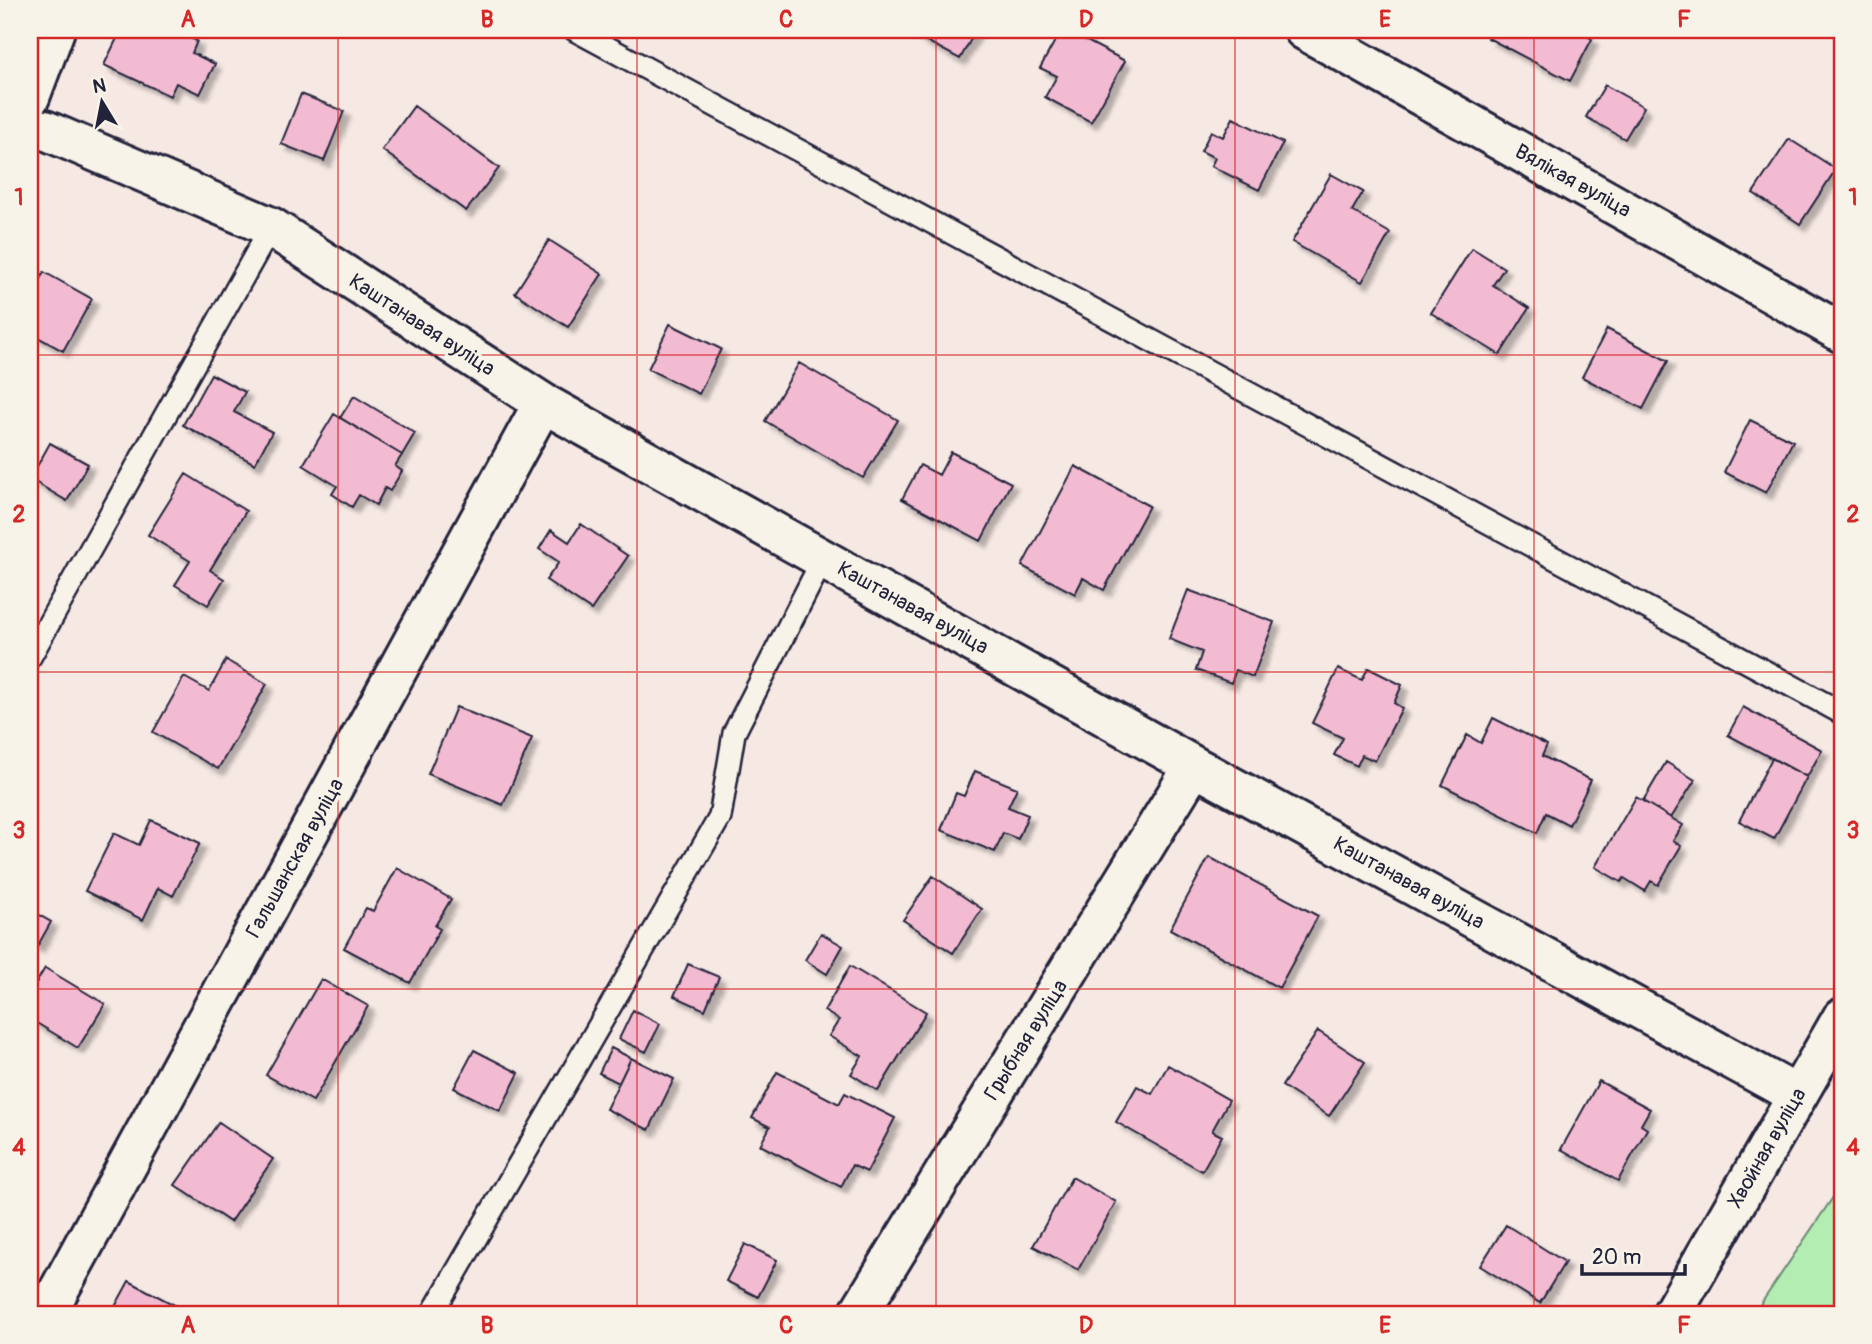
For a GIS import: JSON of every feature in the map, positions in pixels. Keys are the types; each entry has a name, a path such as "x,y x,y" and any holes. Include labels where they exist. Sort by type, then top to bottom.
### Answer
{"street":[{"path":"30,97 55,30"},
{"name":"Вялікая вуліца","path":"1304,30 1842,333"},
{"name":"Каштанавая вуліца","path":"30,128 45,130 271,227 543,403 824,557 1194,766 1797,1095"},
{"name":"Гальшанская вуліца","path":"46,1314 543,403"},
{"name":"Грыбная вуліца","path":"858,1314 1194,766"},
{"name":"Хвойная вуліца","path":"1672,1314 1842,1018"}],"lane":[{"path":"575,30 1842,713"},
{"path":"30,657 271,227"},
{"path":"432,1314 720,817 734,733 824,557"}],"green space":[{"path":"1842,1184 1842,1314 1754,1314"}],"building":[{"path":"121,30 173,30 197,41 192,53 215,64 200,94 176,83 170,96 104,65"},
{"path":"906,30 976,30 960,59"},
{"path":"1061,30 1066,30 1125,61 1091,122 1045,97 1057,76 1040,68"},
{"path":"1492,30 1586,30 1584,34 1592,39 1570,81 1488,38"},
{"path":"1605,85 1644,107 1625,139 1586,117"},
{"path":"301,94 344,111 324,161 281,144"},
{"path":"414,106 499,168 466,211 382,150"},
{"path":"1233,118 1283,143 1259,190 1211,166 1215,158 1201,151 1211,131 1223,137"},
{"path":"1789,139 1836,169 1800,224 1753,193"},
{"path":"1331,174 1363,192 1352,211 1390,233 1362,282 1292,242"},
{"path":"549,240 602,274 568,327 515,293"},
{"path":"1472,248 1504,268 1493,285 1529,308 1500,355 1431,313"},
{"path":"44,272 92,299 63,351 30,333 30,298"},
{"path":"670,324 721,349 699,394 648,369"},
{"path":"1607,329 1668,361 1643,409 1582,377"},
{"path":"799,363 898,420 863,478 765,421"},
{"path":"211,374 245,392 234,412 272,432 255,464 183,425"},
{"path":"354,396 415,433 402,455 340,418"},
{"path":"334,414 402,455 395,466 402,471 390,491 385,488 376,505 359,495 352,507 332,494 337,486 303,465"},
{"path":"1750,420 1793,441 1766,493 1724,472"},
{"path":"50,443 88,464 67,501 30,479"},
{"path":"951,452 1011,483 981,541 902,499 920,465 939,475"},
{"path":"1075,466 1149,506 1104,590 1083,578 1075,594 1022,566"},
{"path":"186,474 246,511 210,570 224,579 208,605 175,585 190,561 148,535"},
{"path":"581,524 628,556 591,610 546,580 559,562 539,549 551,530 569,542"},
{"path":"1188,590 1274,622 1253,677 1236,670 1231,683 1196,670 1202,652 1169,639"},
{"path":"226,660 267,684 218,769 153,732 184,677 209,691"},
{"path":"1368,668 1402,685 1394,703 1402,708 1375,761 1362,755 1357,766 1334,755 1343,738 1312,723 1338,669 1362,680"},
{"path":"456,707 532,738 503,805 428,774"},
{"path":"1743,707 1822,750 1807,777 1728,735"},
{"path":"1493,718 1547,745 1542,756 1591,780 1569,825 1546,813 1537,833 1442,785 1467,735 1481,743"},
{"path":"1772,758 1807,777 1774,839 1739,821"},
{"path":"1666,762 1695,780 1671,818 1643,801"},
{"path":"975,771 1017,788 1008,807 1028,815 1018,839 1003,833 995,852 941,830 956,793 964,796"},
{"path":"1636,797 1683,825 1673,841 1681,846 1658,885 1651,881 1645,891 1624,878 1621,882 1595,867"},
{"path":"151,820 200,843 173,896 158,888 143,920 85,891 114,833 139,845"},
{"path":"1209,857 1318,916 1279,988 1170,929"},
{"path":"397,868 451,899 435,926 440,929 410,983 344,948 366,908 373,911"},
{"path":"933,876 982,909 953,953 903,920"},
{"path":"30,910 51,922 37,947 30,943"},
{"path":"821,933 843,946 827,974 805,960"},
{"path":"688,964 719,977 705,1010 674,996"},
{"path":"850,966 926,1012 878,1091 851,1074 862,1056 829,1036 839,1020 824,1011"},
{"path":"45,968 105,1004 78,1048 30,1019 30,993"},
{"path":"321,979 368,1006 313,1101 266,1075"},
{"path":"633,1010 660,1024 646,1052 619,1039"},
{"path":"1318,1031 1365,1062 1329,1116 1282,1086"},
{"path":"611,1048 631,1058 619,1083 599,1073"},
{"path":"474,1050 519,1073 500,1111 454,1088"},
{"path":"631,1058 674,1079 649,1130 606,1109"},
{"path":"1168,1065 1229,1100 1212,1131 1222,1136 1202,1171 1116,1122 1137,1086 1152,1094"},
{"path":"777,1072 839,1104 845,1093 895,1118 867,1172 852,1165 841,1187 760,1145 770,1127 752,1118"},
{"path":"1599,1081 1650,1109 1641,1125 1647,1129 1618,1181 1561,1149"},
{"path":"219,1122 273,1159 230,1222 175,1185"},
{"path":"1072,1177 1116,1202 1078,1270 1033,1246"},
{"path":"1506,1225 1565,1262 1540,1303 1480,1266"},
{"path":"745,1244 777,1260 758,1297 726,1281"},
{"path":"129,1281 186,1311 184,1314 111,1314"}]}
